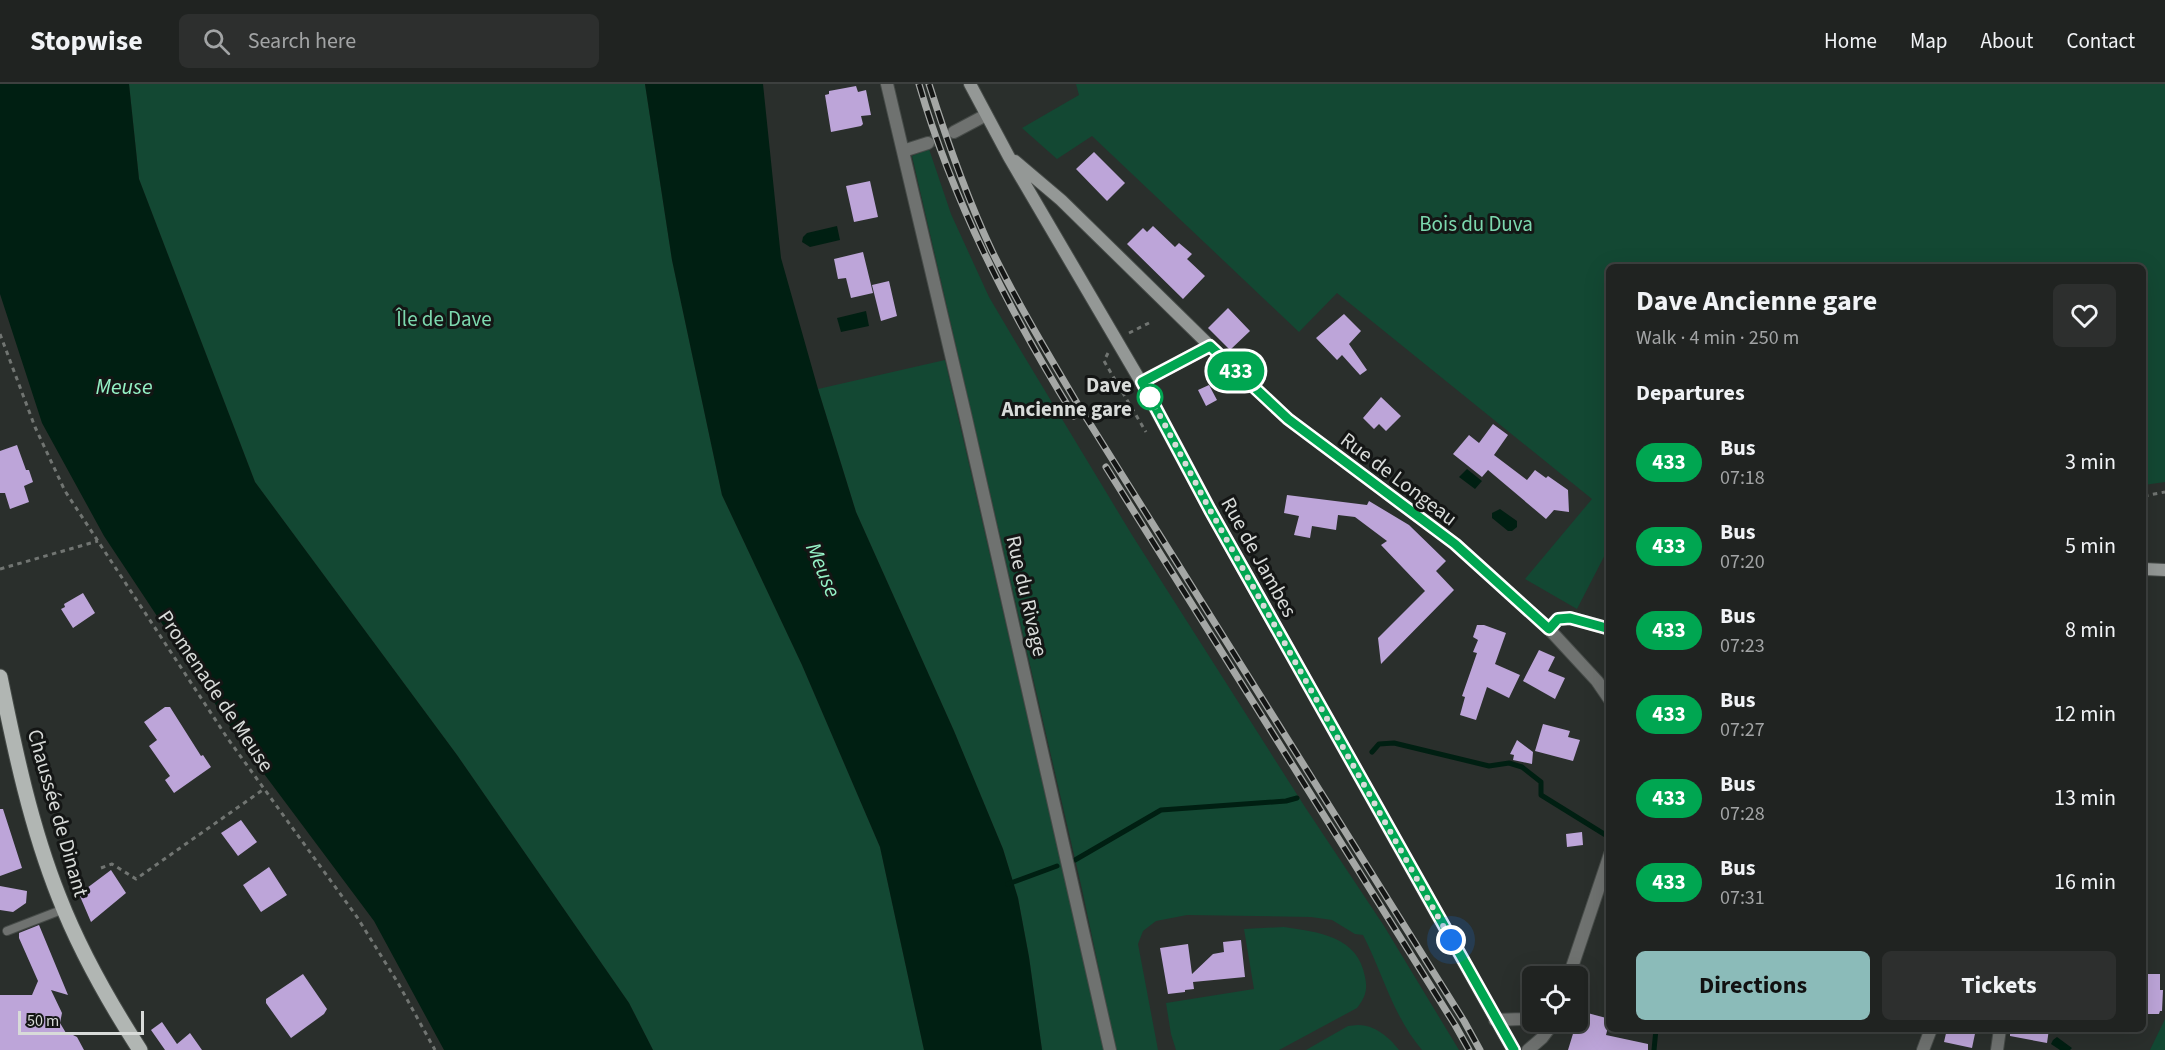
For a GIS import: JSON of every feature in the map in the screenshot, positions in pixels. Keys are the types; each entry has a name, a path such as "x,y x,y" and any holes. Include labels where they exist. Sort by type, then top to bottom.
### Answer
{"main road":[{"name":"Rue de Jambes","path":"970,84 1009,157 1142,382 1210,510 1514,1050"},
{"name":"Rue de Longeau","path":"1009,157 1061,200 1288,419 1455,544 1549,629"},
{"path":"1142,382 1210,346"},
{"path":"2146,569 2165,570"},
{"path":"1549,629 1558,619 1570,618 1606,628"},
{"name":"Chaussée de Dinant","path":"0,677 11,731 38,836 64,909 110,1004 140,1050"}],"street":[{"name":"Rue du Rivage","path":"887,84 1110,1050"},
{"path":"954,132 986,115"},
{"path":"903,151 928,143"},
{"name":"Rue de Longeau","path":"1549,629 1597,681 1606,694"},
{"path":"1572,966 1606,866"},
{"path":"1496,1020 1522,1019"},
{"path":"1528,1050 1546,1032"},
{"path":"1923,1050 1930,1032"},
{"path":"1997,1050 2000,1032"}],"lane":[{"path":"7,931 64,909"}],"path":[{"path":"1146,432 1104,361 1116,339 1149,323"},
{"name":"Promenade de Meuse","path":"0,333 34,427 65,491 228,739 357,917 398,983 435,1050"},
{"path":"2146,496 2165,492"},
{"path":"0,569 98,541"},
{"path":"101,868 112,864 136,879 264,789"}],"green space":[{"name":"Île de Dave","path":"129,84 645,84 672,260 722,495 802,665 880,847 924,1050 653,1050 629,1003 457,755 255,482 139,179"},
{"name":"Bois du Duva","path":"1076,84 2165,84 2165,482 2146,485 2146,264 1606,264 1606,553 1577,609 1525,579 1592,499 1337,293 1299,332 1092,136 1057,159 1022,128 1079,95"},
{"path":"929,149 951,214 989,297 1132,535 1305,807 1384,926 1459,1050 1422,1050 1403,1023 1363,935 1355,934 1332,920 1311,917 1187,915 1156,921 1143,931 1138,944 1158,1050 1116,1050 1082,889 912,156"},
{"path":"945,360 1104,1050 1042,1050 1018,898 1003,849 954,731 856,512 818,389"},
{"path":"1284,927 1335,938 1354,953 1361,963 1366,986 1364,997 1357,1008 1279,1050 1176,1050 1166,1003 1254,989 1244,929"},
{"path":"2165,1019 2165,1050 2150,1050"},
{"path":"1348,1026 1370,1027 1381,1033 1399,1050 1306,1050"}],"water":[{"name":"Meuse","path":"0,84 129,84 139,179 255,482 457,755 629,1003 653,1050 444,1050 374,921 241,743 104,536 42,423 0,294"},
{"name":"Meuse","path":"645,84 763,84 781,258 818,389 856,512 954,731 1003,849 1018,898 1042,1050 924,1050 880,847 802,665 722,495 672,260"},
{"path":"837,226 840,240 810,247 802,242 807,233"},
{"path":"866,311 869,326 841,332 837,318"},
{"path":"1467,469 1482,481 1475,489 1459,477"},
{"path":"1500,509 1517,521 1517,527 1512,531 1508,531 1492,518 1492,513"},
{"path":"2057,1037 2072,1048 2060,1050 2051,1044"}],"building":[{"path":"856,86 858,92 866,90 871,115 861,116 863,124 861,126 831,132 825,95 829,94 829,91"},
{"path":"1094,152 1125,183 1107,201 1076,169"},
{"path":"870,181 878,217 854,222 846,186"},
{"path":"1153,226 1175,247 1179,243 1192,254 1187,259 1205,276 1183,299 1127,244 1143,228 1147,232"},
{"path":"863,252 873,293 851,298 846,278 838,279 834,259"},
{"path":"889,281 897,316 881,321 872,285"},
{"path":"1228,308 1250,331 1230,350 1208,328"},
{"path":"1344,314 1361,331 1349,344 1367,370 1360,375 1342,355 1337,360 1316,338"},
{"path":"1209,385 1217,400 1206,406 1198,390"},
{"path":"1381,397 1401,416 1386,431 1379,424 1374,429 1363,418"},
{"path":"1493,424 1508,435 1494,455 1527,480 1535,470 1568,490 1569,512 1554,510 1546,519 1488,470 1482,477 1453,454 1469,435 1479,443"},
{"path":"17,445 33,482 24,486 29,502 10,509 5,493 0,493 0,451"},
{"path":"1287,495 1367,505 1369,501 1409,525 1446,561 1436,571 1454,590 1381,664 1378,638 1425,591 1381,545 1387,541 1355,517 1338,515 1336,530 1312,526 1310,538 1294,535 1299,516 1284,513"},
{"path":"83,593 95,613 73,628 61,609 65,607 64,604"},
{"path":"1477,625 1484,625 1506,633 1495,664 1520,675 1509,698 1487,687 1476,720 1460,715 1465,697 1462,696 1477,653 1473,652 1478,640 1473,637"},
{"path":"1539,650 1555,657 1548,671 1565,678 1555,699 1523,681"},
{"path":"165,707 170,707 201,756 203,755 211,767 174,793 165,780 170,776 149,746 157,740 144,722"},
{"path":"1543,724 1570,731 1568,737 1580,740 1573,761 1535,751"},
{"path":"1517,740 1533,752 1532,764 1513,760 1514,755 1510,754"},
{"path":"0,809 3,809 22,868 0,876"},
{"path":"241,820 257,842 238,856 221,833"},
{"path":"1582,832 1583,845 1567,847 1566,834"},
{"path":"269,867 287,895 261,912 243,885"},
{"path":"111,870 126,893 91,922 79,894"},
{"path":"0,886 27,891 26,903 13,912 0,910"},
{"path":"39,925 68,995 51,990 62,1013 60,1023 66,1033 77,1037 84,1050 0,1050 0,995 32,995 38,981 19,938 19,933"},
{"path":"1241,940 1245,977 1193,982 1194,989 1168,994 1160,948 1188,944 1192,974 1213,954 1224,952 1223,942"},
{"path":"303,974 327,1009 324,1014 291,1038 266,1003 266,999"},
{"path":"2146,974 2160,974 2160,990 2163,990 2162,1011 2159,1014 2146,1014"},
{"path":"1588,1013 1606,1018 1606,1035 1648,1044 1648,1050 1568,1050 1574,1032 1588,1032"},
{"path":"162,1022 177,1044 190,1033 202,1050 165,1050 151,1030"},
{"path":"1946,1032 1975,1032 1972,1048 1944,1042"},
{"path":"2010,1032 2049,1032 2047,1043 2010,1036"}],"waterway":[{"path":"1372,752 1379,744 1394,743 1489,766 1509,763 1522,767 1541,782 1541,795 1604,834"},
{"path":"1075,860 1161,810 1286,801 1297,798"},
{"path":"1008,884 1057,866"},
{"path":"1654,1050 1656,1032"}],"tunnel":[{"path":"928,143 954,132"}],"railway":[{"path":"919,84 949,171 985,255 1050,377 1074,416"},
{"path":"929,84 974,211 1033,329 1480,1050"},
{"path":"1106,467 1469,1050"}],"bus line":[{"name":"433","path":"1514,1050 1210,510 1142,382 1210,346 1288,419 1455,544 1549,629 1558,619 1570,618 1606,628"}],"place":[{"name":"Dave Ancienne gare","path":"1150,397"}],"route":[{"path":"1150,397 1210,510 1451,940"}]}
